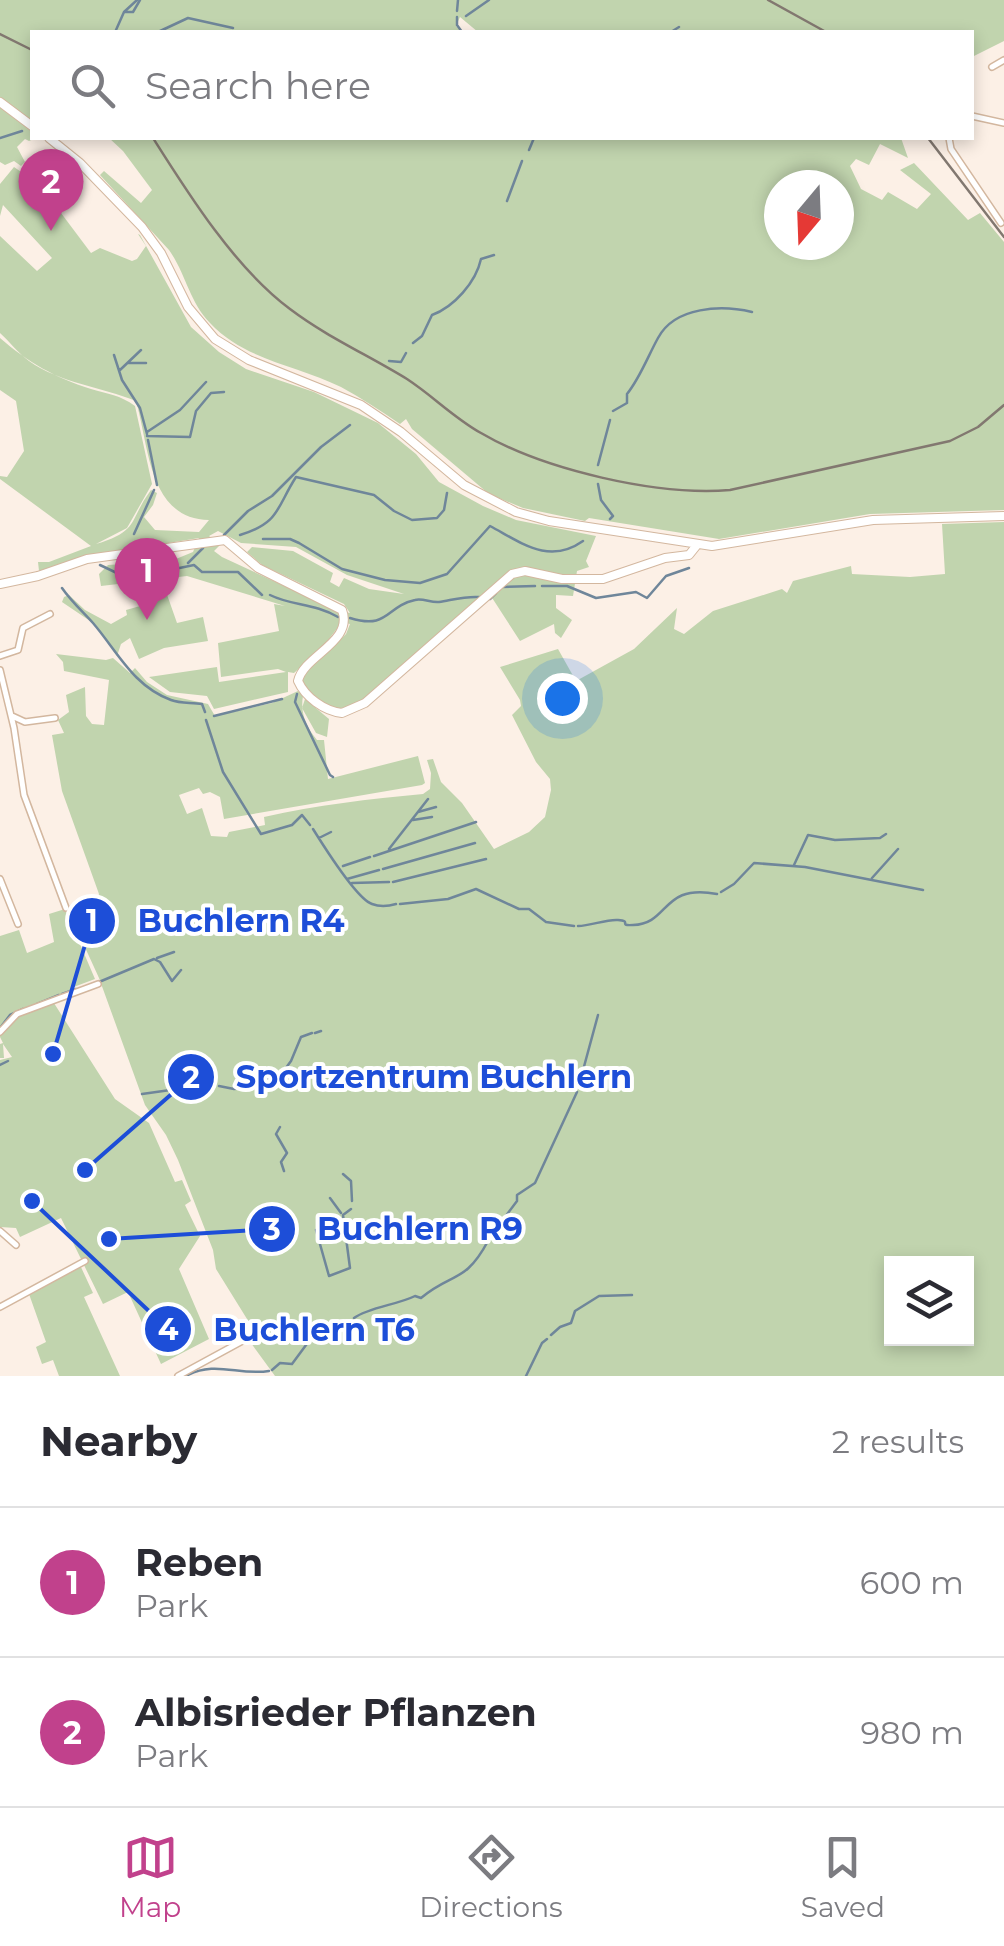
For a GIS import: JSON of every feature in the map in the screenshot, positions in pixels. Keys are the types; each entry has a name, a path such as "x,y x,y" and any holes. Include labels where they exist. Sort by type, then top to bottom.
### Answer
{"main road":[{"path":"0,102 30,124"},
{"path":"51,140 80,163 142,228 161,253 195,317 216,339 237,354 361,405 401,432 464,485 504,507 549,521 697,545 734,545 873,520 1004,516"},
{"path":"0,584 87,559 218,539 228,541 263,571 342,610 342,631 301,670 298,681 320,705 342,713 362,706 508,576 525,572 562,579 611,578 665,558 689,555 697,545"}],"street":[{"path":"992,67 1004,60"},
{"path":"974,116 1004,123"},
{"path":"950,140 1002,223"},
{"path":"0,656 18,650 23,628 50,614"},
{"path":"0,670 12,716 24,795 66,908"},
{"path":"12,716 25,722 55,718"},
{"path":"0,879 18,924"},
{"path":"0,1032 17,1014 98,984"},
{"path":"0,1231 16,1244"},
{"path":"0,1307 84,1261"},
{"path":"178,1376 246,1339"}],"green space":[{"path":"0,0 1004,0 1004,41 974,56 974,30 476,30 460,17 456,26 459,30 30,30 31,140 29,141 25,139 17,147 25,162 21,166 14,161 5,165 0,162"},
{"path":"111,140 902,140 908,158 880,144 869,165 856,159 850,166 852,170 764,170 764,260 854,260 854,174 861,189 882,200 888,192 917,209 931,194 900,170 914,163 968,220 980,213 1004,242 1004,510 870,514 719,539 589,518 585,521 523,508 489,494 412,429 406,419 400,424 341,387 256,354 224,336 197,306 169,250 100,175 104,171 141,203 152,190"},
{"path":"14,167 40,185 91,253 100,248 132,261 146,246 140,235 191,327 246,369 314,392 378,423 416,454 439,482 483,506 516,520 596,536 586,561 589,567 577,571 573,596 556,595 556,608 572,620 561,638 555,633 554,624 520,641 487,590 360,703 350,707 328,705 302,684 304,675 346,634 350,624 342,622 322,648 294,673 288,672 288,692 214,709 207,696 170,692 149,677 217,667 219,682 286,672 278,669 221,677 218,643 279,631 274,604 285,606 187,576 101,586 99,574 108,565 171,561 193,552 199,538 77,558 39,571 38,562 49,562 91,546 0,479 7,477 24,451 16,401 0,390 0,338 23,356 0,333 0,236 37,271 52,258 3,205 0,216 0,184","holes":["56,375 136,401 154,477 174,507 189,516 209,520 199,532 155,530 144,517 157,493 151,490 127,529 96,544 127,528 152,484 135,406","218,531 241,543 296,547 347,575 404,594 369,589 344,578 339,587 330,582 333,573 293,551 252,547 247,552 262,565 344,604 350,613 336,610 222,557 214,551 220,545 209,536"]},
{"path":"1004,522 1004,1376 275,1376 251,1343 257,1335 216,1269 213,1250 178,1160 145,1105 99,978 72,919 96,908 99,894 62,791 52,735 64,733 58,720 69,712 66,695 85,687 86,716 92,724 104,725 109,680 64,671 56,654 113,658 130,673 135,668 167,695 208,704 215,716 272,703 298,691 303,696 307,725 317,740 324,740 328,779 418,756 425,783 422,785 224,819 220,797 210,792 203,794 199,788 179,795 187,814 202,808 211,836 227,837 229,832 265,825 264,817 284,813 423,794 430,789 427,760 433,759 441,782 462,803 494,849 529,832 545,817 551,790 550,779 536,762 512,715 521,706 520,700 500,667 558,649 576,681 634,649 677,608 674,629 684,634 713,611 782,589 787,593 793,581 851,566 852,574 945,574 942,524"},
{"path":"164,586 177,623 203,617 208,641 164,648 139,659 130,638 121,644 117,656 96,625 62,602 69,595 85,610 111,624 127,615 126,610 158,601 155,588"},
{"path":"305,699 329,719 327,737 316,733 302,708"},
{"path":"65,909 95,979 52,1000 115,1099 149,1123 175,1182 182,1180 191,1201 185,1205 200,1236 179,1269 209,1339 161,1364 128,1292 103,1304 61,1218 20,1237 16,1228 0,1227 0,1060 12,1057 3,1044 4,1058 0,1058 0,936 19,930 27,953 54,942 49,914"},
{"path":"80,1265 93,1293 84,1297 120,1376 59,1376 53,1360 42,1364 36,1347 46,1342 29,1294"}],"waterway":[{"path":"124,12 137,0"},
{"path":"116,30 124,12 133,12 140,0"},
{"path":"457,11 458,0"},
{"path":"466,16 489,0"},
{"path":"457,17 461,30"},
{"path":"162,30 188,18 233,28"},
{"path":"674,30 679,27"},
{"path":"0,138 22,131"},
{"path":"529,150 533,140"},
{"path":"507,201 522,161"},
{"path":"413,343 422,336 432,315 463,293 481,259 494,255"},
{"path":"613,411 627,403 627,394 658,338 676,319 700,310 752,312"},
{"path":"120,370 141,350"},
{"path":"389,361 401,362 406,353"},
{"path":"114,355 122,380 140,408 147,434"},
{"path":"128,363 146,363"},
{"path":"147,432 180,410 206,382"},
{"path":"147,436 190,437 196,411 211,393 224,392"},
{"path":"598,465 610,420"},
{"path":"224,535 350,425"},
{"path":"148,440 157,485"},
{"path":"240,535 270,520 296,477 374,495 412,520 437,518 444,510 447,493"},
{"path":"598,484 601,500 613,516 610,519"},
{"path":"134,534 154,490"},
{"path":"263,539 290,539 342,569 385,580 420,583 447,574 490,526 525,545 547,551 571,548 583,541"},
{"path":"188,563 203,548"},
{"path":"100,565 121,575 134,570 160,572 194,565 202,572 238,572 262,595"},
{"path":"542,586 567,586 596,598 636,592 647,598 666,576 689,568"},
{"path":"502,587 535,586"},
{"path":"62,588 146,686 175,701 202,704 205,712"},
{"path":"490,599 496,593"},
{"path":"270,595 338,617"},
{"path":"350,618 373,621 415,600 439,602 479,597"},
{"path":"297,694 295,702 333,777"},
{"path":"214,716 282,699"},
{"path":"206,720 223,772 261,834 292,825 302,815 310,825"},
{"path":"389,849 428,799"},
{"path":"418,812 436,807"},
{"path":"413,820 432,817"},
{"path":"374,856 476,822"},
{"path":"313,829 366,900 378,906 396,904"},
{"path":"319,838 331,832"},
{"path":"794,865 808,835 835,840 880,838 886,834"},
{"path":"383,869 475,843"},
{"path":"872,878 898,849"},
{"path":"343,866 370,857"},
{"path":"393,882 486,859"},
{"path":"721,892 754,863 805,867 923,890"},
{"path":"347,879 379,870"},
{"path":"352,883 389,882"},
{"path":"400,904 448,899 476,889 519,909 529,909 546,922 574,926"},
{"path":"578,926 613,920 624,921 626,925 645,923 685,894 717,894"},
{"path":"157,958 174,952"},
{"path":"99,982 154,959 172,981 181,970"},
{"path":"62,994 76,989"},
{"path":"37,1004 59,995"},
{"path":"0,1028 10,1015 23,1009"},
{"path":"579,1085 598,1015"},
{"path":"315,1033 321,1031"},
{"path":"219,1086 261,1087 264,1079 280,1076 301,1037 312,1033"},
{"path":"0,1065 8,1061"},
{"path":"142,1094 213,1084"},
{"path":"493,1233 517,1201 517,1195 535,1183 577,1092"},
{"path":"280,1127 276,1134 287,1153 281,1162 284,1171"},
{"path":"343,1174 351,1181 352,1201"},
{"path":"330,1198 341,1213"},
{"path":"316,1230 329,1276 350,1268 343,1215 351,1209"},
{"path":"354,1318 415,1296 421,1298 465,1271 488,1241"},
{"path":"551,1335 571,1323 575,1311 599,1296 632,1295"},
{"path":"526,1376 547,1339"},
{"path":"272,1370 280,1363 292,1364 309,1341"},
{"path":"186,1376 207,1369 269,1371"}],"railway":[{"path":"768,0 822,30"},
{"path":"0,34 30,49"},
{"path":"154,140 232,252 290,309 407,379 481,433 568,469 669,489 730,490 950,441 978,427 1004,405"},
{"path":"930,140 1004,237"}],"place":[{"name":"Albisrieder Pflanzen","path":"51,231"},
{"name":"Reben","path":"147,620"},
{"name":"Buchlern R4","path":"53,1054"},
{"name":"Sportzentrum Buchlern","path":"85,1170"},
{"name":"Buchlern T6","path":"32,1201"},
{"name":"Buchlern R9","path":"109,1239"}]}
